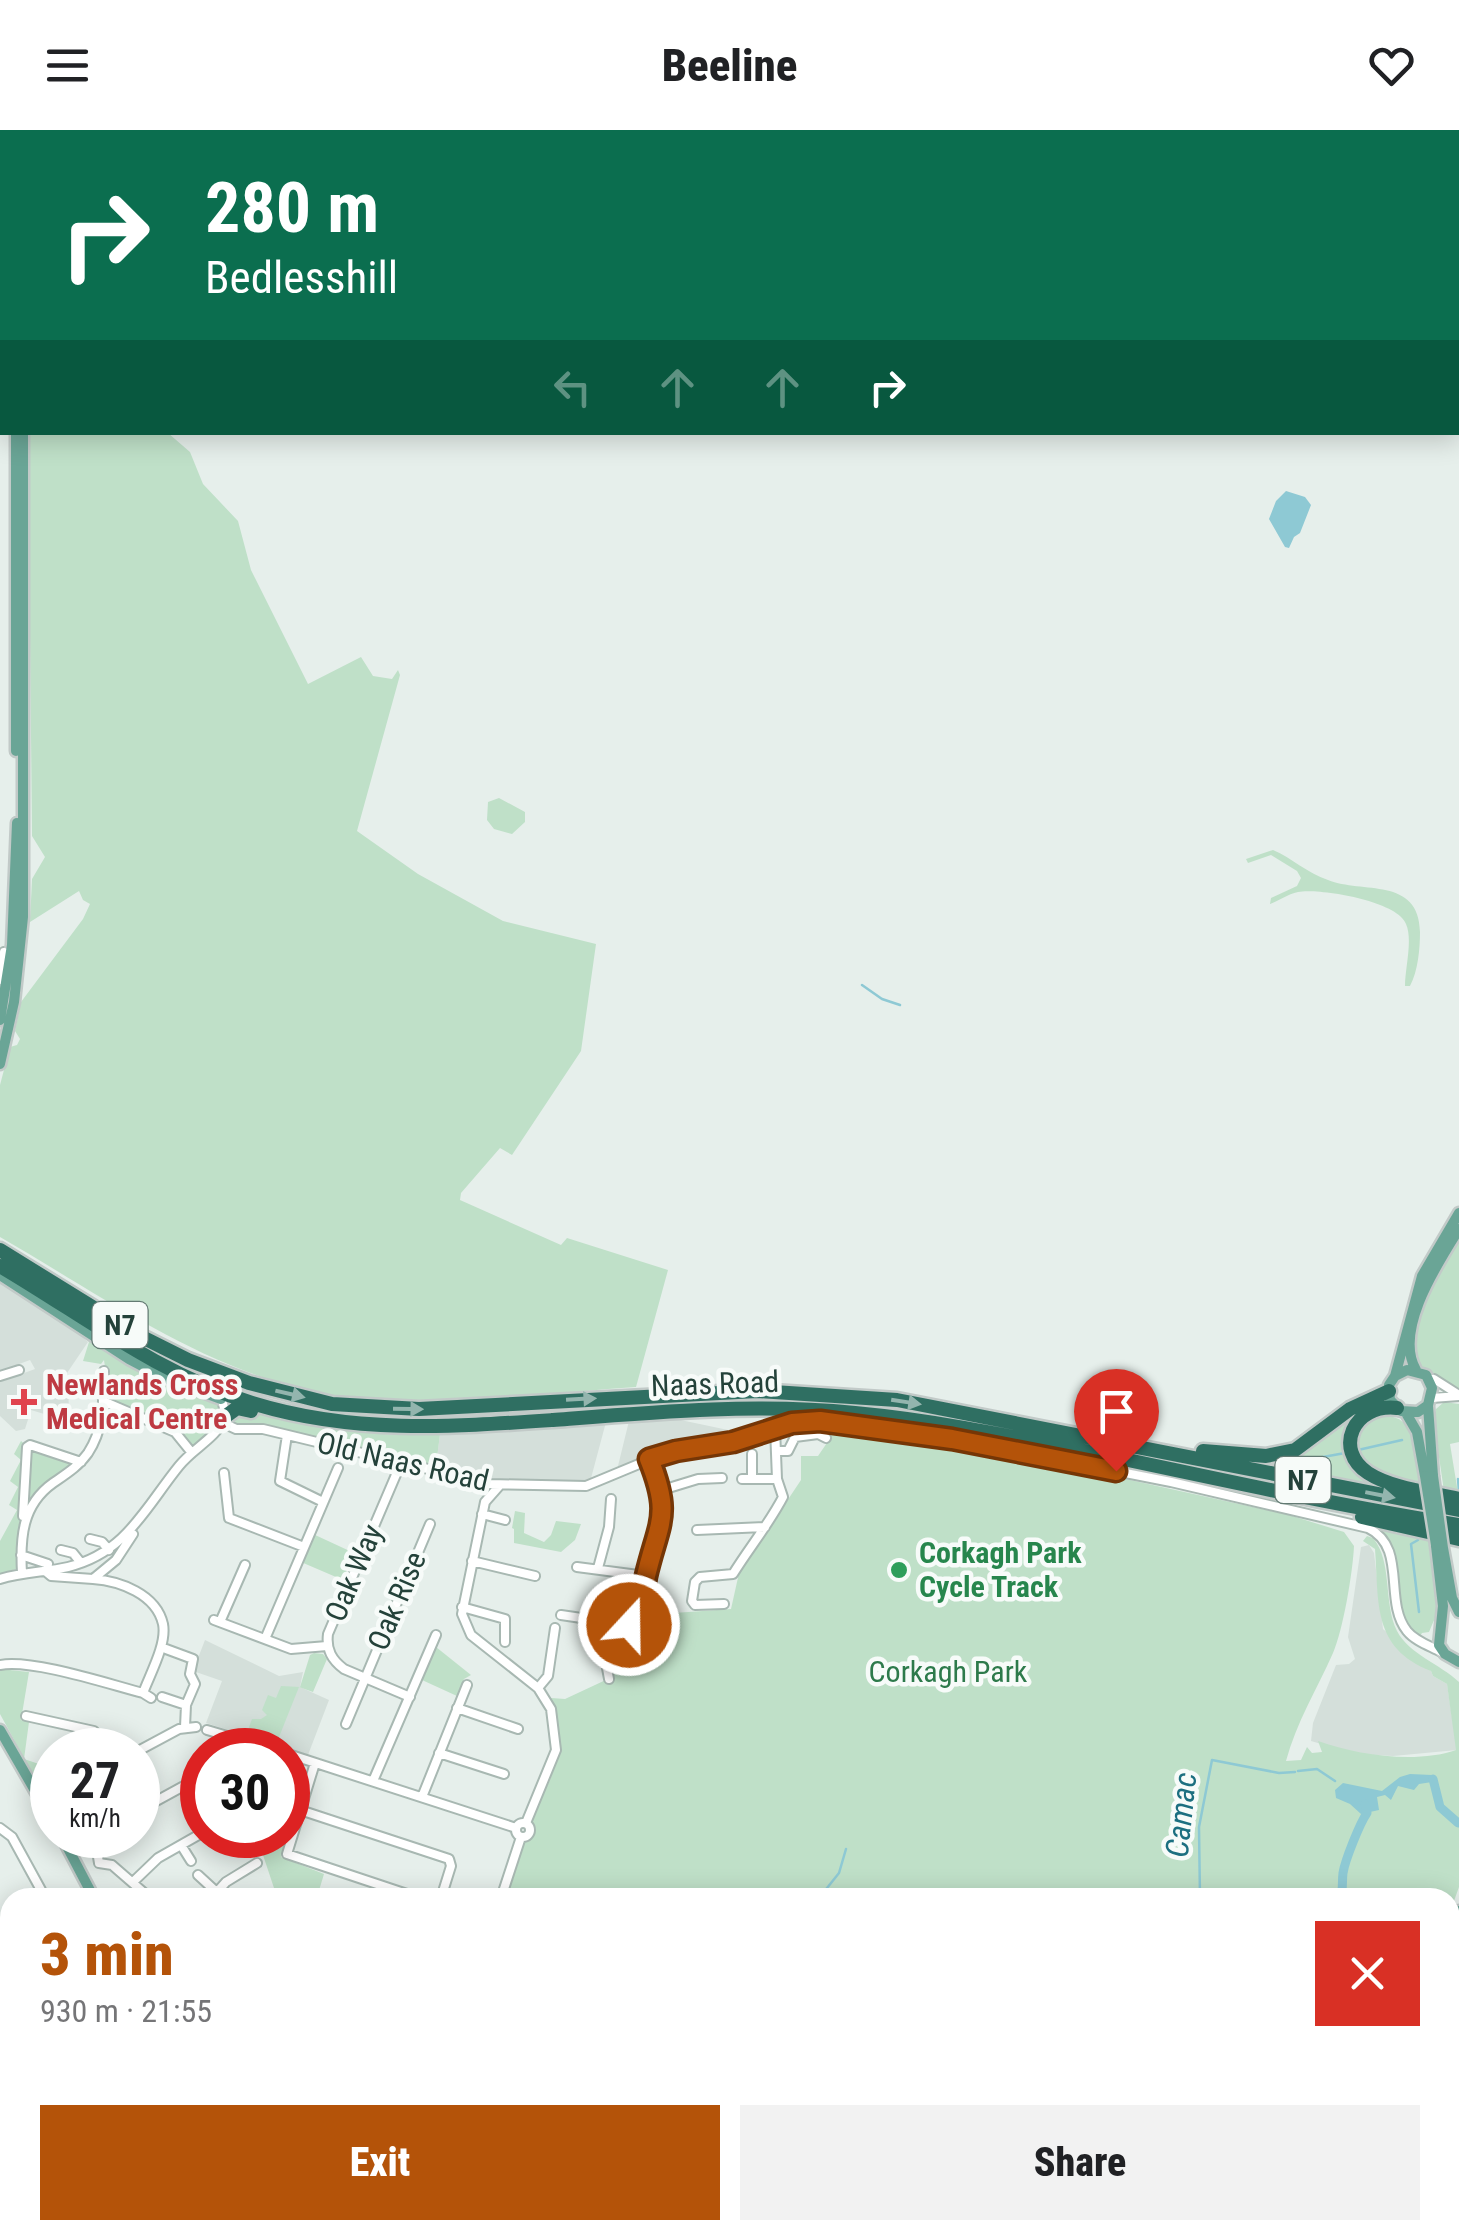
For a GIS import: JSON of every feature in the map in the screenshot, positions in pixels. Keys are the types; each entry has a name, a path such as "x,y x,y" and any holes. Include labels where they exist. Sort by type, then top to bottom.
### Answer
{"highway":[{"path":"0,1241 148,1332 249,1383"},
{"name":"Naas Road","path":"0,1250 136,1334 188,1360 249,1383 332,1404 419,1409 699,1392 803,1392 897,1400 1459,1510"},
{"name":"Naas Road","path":"0,1266 136,1353 202,1385 331,1422 416,1428 699,1409 815,1410 924,1420 1459,1525"},
{"path":"89,1330 170,1376 247,1401"},
{"name":"N7","path":"1147,1448 1280,1454 1307,1444 1350,1409 1388,1391"},
{"path":"225,1420 237,1408 304,1422 331,1422"},
{"name":"N7","path":"1402,1411 1373,1409 1358,1420 1351,1443 1360,1465 1378,1478 1459,1498"},
{"name":"N7","path":"1179,1470 1459,1539"}],"main road":[{"path":"0,1064 2,1040 14,1002 23,916 16,435"},
{"path":"0,1020 12,945 17,824 24,435"},
{"path":"1458,1661 1445,1654 1439,1644 1444,1606 1429,1476 1417,1432 1388,1391 1422,1276 1459,1213"},
{"path":"1429,1476 1429,1379 1416,1370 1409,1348 1415,1316 1430,1276 1459,1229"},
{"path":"0,1275 148,1369 222,1400"},
{"path":"1395,1376 1416,1370"},
{"path":"1402,1411 1418,1412 1430,1401"},
{"path":"1439,1547 1459,1614 1440,1632"},
{"path":"0,1730 30,1782"},
{"path":"74,1858 90,1888"}],"street":[{"path":"0,980 4,952"},
{"path":"0,1376 19,1370"},
{"path":"25,1519 38,1497 80,1462 100,1428 105,1402 104,1371"},
{"path":"1429,1379 1434,1378 1459,1395"},
{"path":"1430,1401 1459,1395"},
{"path":"0,1579 46,1567 81,1564 110,1550 133,1530 178,1468 211,1439 225,1420 222,1400"},
{"path":"105,1402 175,1432 192,1453"},
{"name":"Old Naas Road","path":"225,1420 236,1429 256,1428 500,1485 586,1486 649,1459"},
{"path":"561,1616 606,1624 634,1625 641,1619 646,1576 660,1530 662,1490 649,1459 733,1442 792,1423 820,1421 952,1439 1152,1478 1368,1528 1387,1545 1402,1624 1411,1636 1445,1654"},
{"path":"724,1604 695,1605 695,1582 700,1577 732,1574 774,1517 783,1497 777,1479 775,1428"},
{"path":"778,1451 788,1451 794,1437 818,1434 826,1438"},
{"path":"287,1435 280,1481 322,1502"},
{"path":"22,1574 27,1447 80,1462"},
{"path":"752,1454 747,1479 777,1479"},
{"name":"Oak Way","path":"401,1462 328,1634 327,1646 336,1663 410,1697"},
{"path":"265,1639 338,1468"},
{"path":"224,1473 229,1518 304,1547"},
{"path":"662,1490 698,1479 722,1478"},
{"path":"481,1482 485,1502 462,1607 464,1623 471,1635 540,1690 551,1709 556,1750 526,1823 518,1832 504,1888"},
{"path":"485,1502 500,1485"},
{"path":"598,1568 609,1527 611,1499"},
{"path":"482,1514 505,1520"},
{"name":"Oak Rise","path":"346,1724 430,1524"},
{"path":"697,1530 764,1527"},
{"path":"93,1578 116,1560 133,1530"},
{"path":"90,1539 102,1542 110,1550"},
{"path":"61,1550 73,1553 81,1564"},
{"path":"0,1665 26,1666 147,1695 162,1639 163,1624 150,1603 132,1589 93,1578 51,1576 46,1567 22,1555"},
{"path":"472,1561 535,1576"},
{"path":"245,1565 217,1621 291,1649 327,1646"},
{"path":"578,1568 646,1576"},
{"path":"462,1607 504,1620 504,1642"},
{"path":"606,1624 604,1652 609,1680"},
{"path":"540,1690 548,1676 555,1628"},
{"path":"1423,1642 1440,1632"},
{"path":"374,1781 436,1635"},
{"path":"160,1742 191,1727 186,1706 195,1684 190,1674 194,1660 166,1649"},
{"path":"422,1796 467,1685"},
{"path":"162,1697 186,1706"},
{"path":"457,1708 518,1729"},
{"path":"26,1716 77,1728"},
{"path":"440,1753 504,1774"},
{"path":"310,1761 422,1796 518,1832"},
{"path":"310,1779 315,1763"},
{"path":"310,1813 449,1859 451,1866 444,1888"},
{"path":"0,1828 12,1837 40,1888"},
{"path":"133,1882 148,1866 180,1847"},
{"path":"98,1858 99,1863"},
{"path":"299,1858 390,1888"},
{"path":"223,1888 256,1862"},
{"path":"82,1871 99,1863 112,1865 139,1888"},
{"path":"198,1875 212,1888"},
{"path":"377,1888 378,1884"}],"shaded area":[{"path":"0,1279 67,1322 88,1342 67,1373 69,1408 64,1420 31,1410 25,1429 16,1431 0,1416 0,1382 35,1369 30,1360 0,1371"},
{"path":"676,1419 728,1430 727,1439 675,1445 617,1470 629,1421"},
{"path":"606,1422 590,1482 509,1483 436,1466 440,1434"},
{"path":"1369,1545 1374,1553 1383,1629 1433,1676 1447,1684 1457,1750 1393,1756 1355,1754 1311,1741 1313,1723 1336,1665 1355,1659 1348,1637 1361,1547"},
{"path":"205,1640 279,1676 303,1672 300,1687 329,1700 310,1750 310,1728 222,1728 206,1723 222,1681 193,1671"}],"green space":[{"path":"28,435 170,435 190,452 203,484 238,521 251,570 308,684 361,657 373,676 392,679 398,670 400,675 357,831 418,874 503,921 596,944 581,1051 512,1155 500,1148 461,1193 460,1200 561,1245 567,1238 668,1270 636,1387 441,1402 364,1400 326,1394 281,1383 197,1350 0,1237 0,1085 10,1047 20,1039 15,1031 21,1002 90,904 79,891 30,922 32,879 45,857 32,836"},
{"path":"499,798 525,812 525,822 512,834 494,829 487,820 488,802"},
{"path":"1273,850 1328,880 1386,890 1410,902 1420,932 1418,960 1410,986 1405,986 1408,931 1400,916 1374,903 1323,892 1298,892 1270,904 1271,898 1297,886 1301,878 1297,871 1271,855 1248,863 1246,859"},
{"path":"1459,1237 1459,1389 1414,1360 1422,1310"},
{"path":"76,1327 219,1400 223,1407 213,1431 192,1446 179,1433 108,1399 105,1381 110,1379 109,1367 105,1367 104,1360 101,1364 83,1361 89,1342"},
{"path":"1444,1402 1459,1404 1459,1442 1450,1444 1458,1493 1444,1491 1434,1423 1436,1409"},
{"path":"242,1410 365,1433 440,1434 436,1466 226,1424"},
{"path":"1362,1410 1350,1455 1423,1498 1256,1464 1302,1454"},
{"path":"1384,1414 1410,1428 1421,1487 1372,1470 1359,1456 1356,1444 1361,1423"},
{"name":"Corkagh Park","path":"825,1427 832,1434 839,1427 973,1447 1075,1467 1083,1475 1089,1471 1289,1515 1344,1532 1354,1546 1340,1631 1286,1761 1301,1760 1307,1747 1312,1753 1322,1752 1318,1741 1387,1756 1423,1756 1456,1750 1447,1684 1398,1650 1382,1622 1375,1549 1363,1541 1367,1536 1373,1538 1383,1559 1397,1631 1409,1646 1459,1682 1459,1888 507,1888 521,1841 532,1832 530,1820 550,1780 560,1748 551,1698 565,1699 610,1678 606,1652 613,1627 638,1625 645,1615 731,1609 739,1573 801,1480 801,1456 818,1456 831,1437 810,1428"},
{"path":"21,1441 26,1445 16,1569 0,1574 0,1541 17,1510 9,1505 18,1487 10,1481 21,1460 14,1454"},
{"path":"31,1448 78,1462 25,1512"},
{"path":"515,1511 525,1513 524,1533 544,1542 556,1521 581,1524 575,1540 561,1552 514,1543"},
{"path":"1372,1522 1428,1536 1437,1613 1429,1632 1420,1636 1408,1626 1391,1543"},
{"path":"313,1534 354,1553 343,1580 301,1562"},
{"path":"436,1647 471,1675 464,1679 457,1696 422,1680"},
{"path":"323,1654 327,1659 313,1692 299,1687 283,1728 249,1728 252,1719 267,1715 262,1710 268,1695 276,1698 281,1686 300,1687 310,1655"},
{"path":"0,1669 29,1672 21,1720 29,1722 24,1758 0,1714"},
{"path":"264,1858 284,1858 324,1874 320,1888 274,1888"}],"water":[{"path":"1286,491 1305,497 1311,505 1289,548 1269,519 1276,501"},
{"path":"1410,1774 1432,1775 1437,1778 1435,1788 1432,1782 1419,1784 1414,1790 1398,1786 1391,1800 1385,1795 1377,1797 1379,1810 1361,1814 1336,1798 1335,1790 1343,1783 1382,1791"}],"waterway":[{"path":"862,985 882,999 900,1005"},
{"path":"1358,1450 1402,1440"},
{"path":"1301,1461 1345,1453"},
{"path":"1458,1479 1459,1493"},
{"path":"1418,1540 1411,1544 1419,1612"},
{"name":"Camac","path":"1200,1888 1199,1827 1212,1760 1279,1773 1295,1772"},
{"name":"Camac","path":"1298,1771 1317,1769 1335,1781"},
{"name":"Camac","path":"1433,1779 1440,1807 1458,1823"},
{"name":"Camac","path":"1342,1888 1344,1867 1367,1813 1365,1804"},
{"path":"827,1888 839,1873 846,1849"}],"place":[{"name":"Newlands Cross Medical Centre","path":"24,1402"},
{"name":"Corkagh Park Cycle Track","path":"899,1570"}],"route":[{"path":"629,1625 641,1619 646,1576 663,1510 662,1490 649,1459 663,1454 733,1442 792,1423 820,1421 917,1433 1116,1471"}]}
